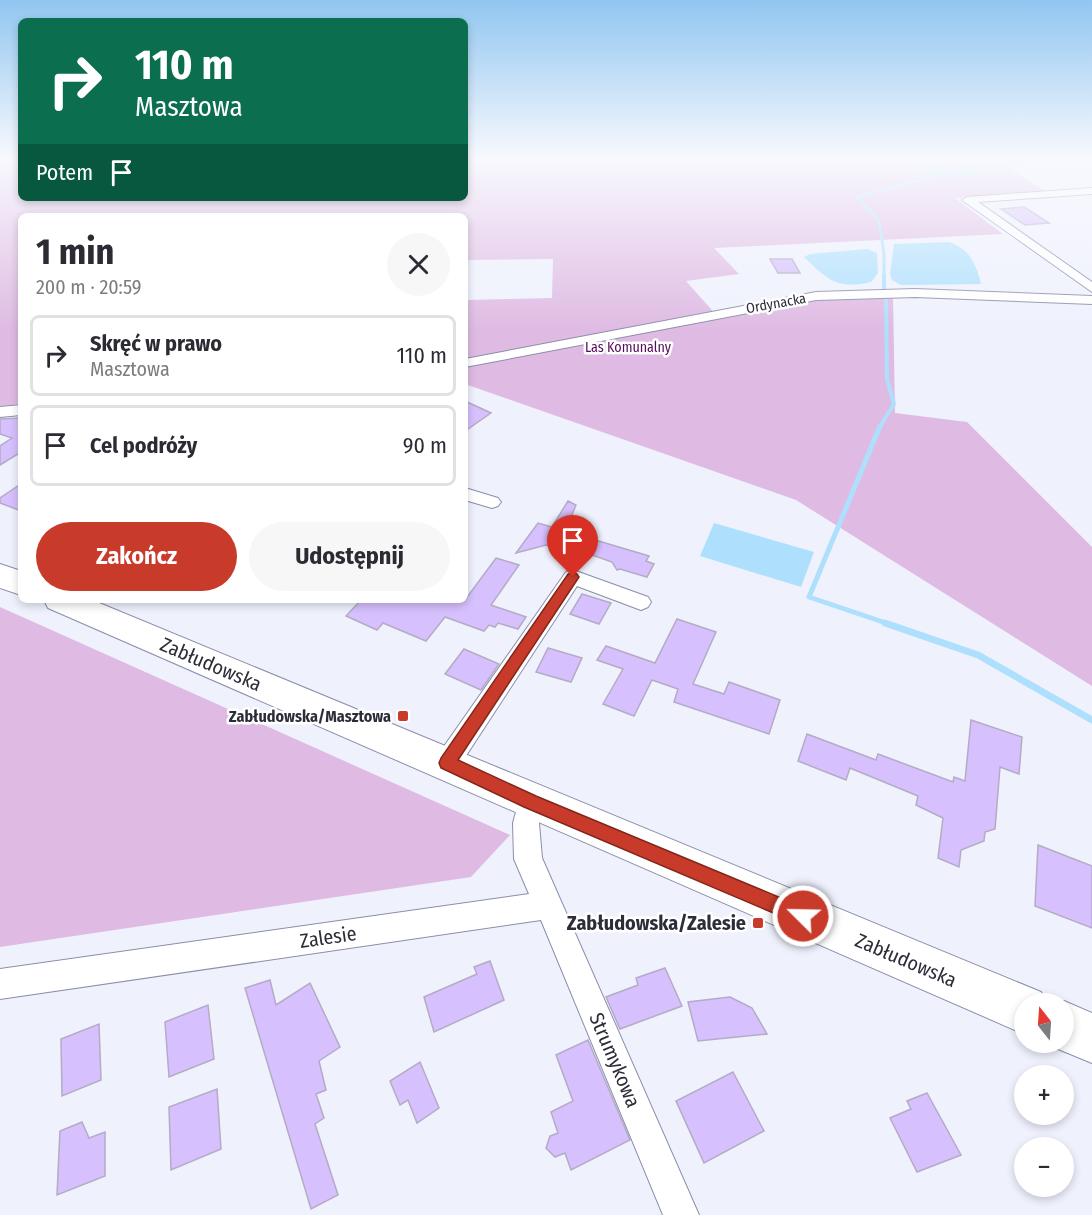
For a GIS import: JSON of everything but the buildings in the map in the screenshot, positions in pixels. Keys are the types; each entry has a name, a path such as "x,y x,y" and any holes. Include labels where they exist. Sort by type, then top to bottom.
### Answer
{"highway":[{"path":"0,575 18,583"},
{"name":"Zabłudowska","path":"67,603 1014,1006"},
{"path":"1074,1030 1092,1038"}],"street":[{"path":"991,217 1092,288"},
{"name":"Ordynacka","path":"468,362 816,296 915,294 1092,300"},
{"path":"0,412 18,410"},
{"path":"468,495 492,502"},
{"path":"447,763 573,577 641,602"},
{"path":"530,801 526,823 528,859 549,905"},
{"name":"Zalesie","path":"0,985 549,905"},
{"name":"Strumykowa","path":"549,905 681,1215"}],"green space":[{"name":"Las Komunalny","path":"0,217 18,217 18,404 0,406"},
{"name":"Las Komunalny","path":"468,217 980,217 1003,234 714,248 739,274 686,281 719,318 812,300 893,297 895,413 967,422 1092,547 1092,686 796,500 468,385 468,300 552,298 553,259 468,260"},
{"path":"0,607 510,835 471,877 0,947"}],"water":[{"path":"949,242 962,249 971,258 981,284 901,285 892,280 890,274 894,244"},
{"path":"867,249 877,253 878,273 871,282 859,284 849,285 833,281 804,257 810,254"},
{"path":"714,523 814,552 801,587 700,556"}],"waterway":[{"path":"876,217 879,220 884,254 884,288"},
{"path":"880,427 894,404 887,379 886,299"},
{"path":"880,427 809,597 889,624"},
{"path":"885,623 978,655 1092,720"}],"place":[{"name":"Zabłudowska/Masztowa","path":"403,716"},
{"name":"Zabłudowska/Zalesie","path":"758,923"}],"route":[{"path":"573,577 447,763 530,801 803,916"}]}
